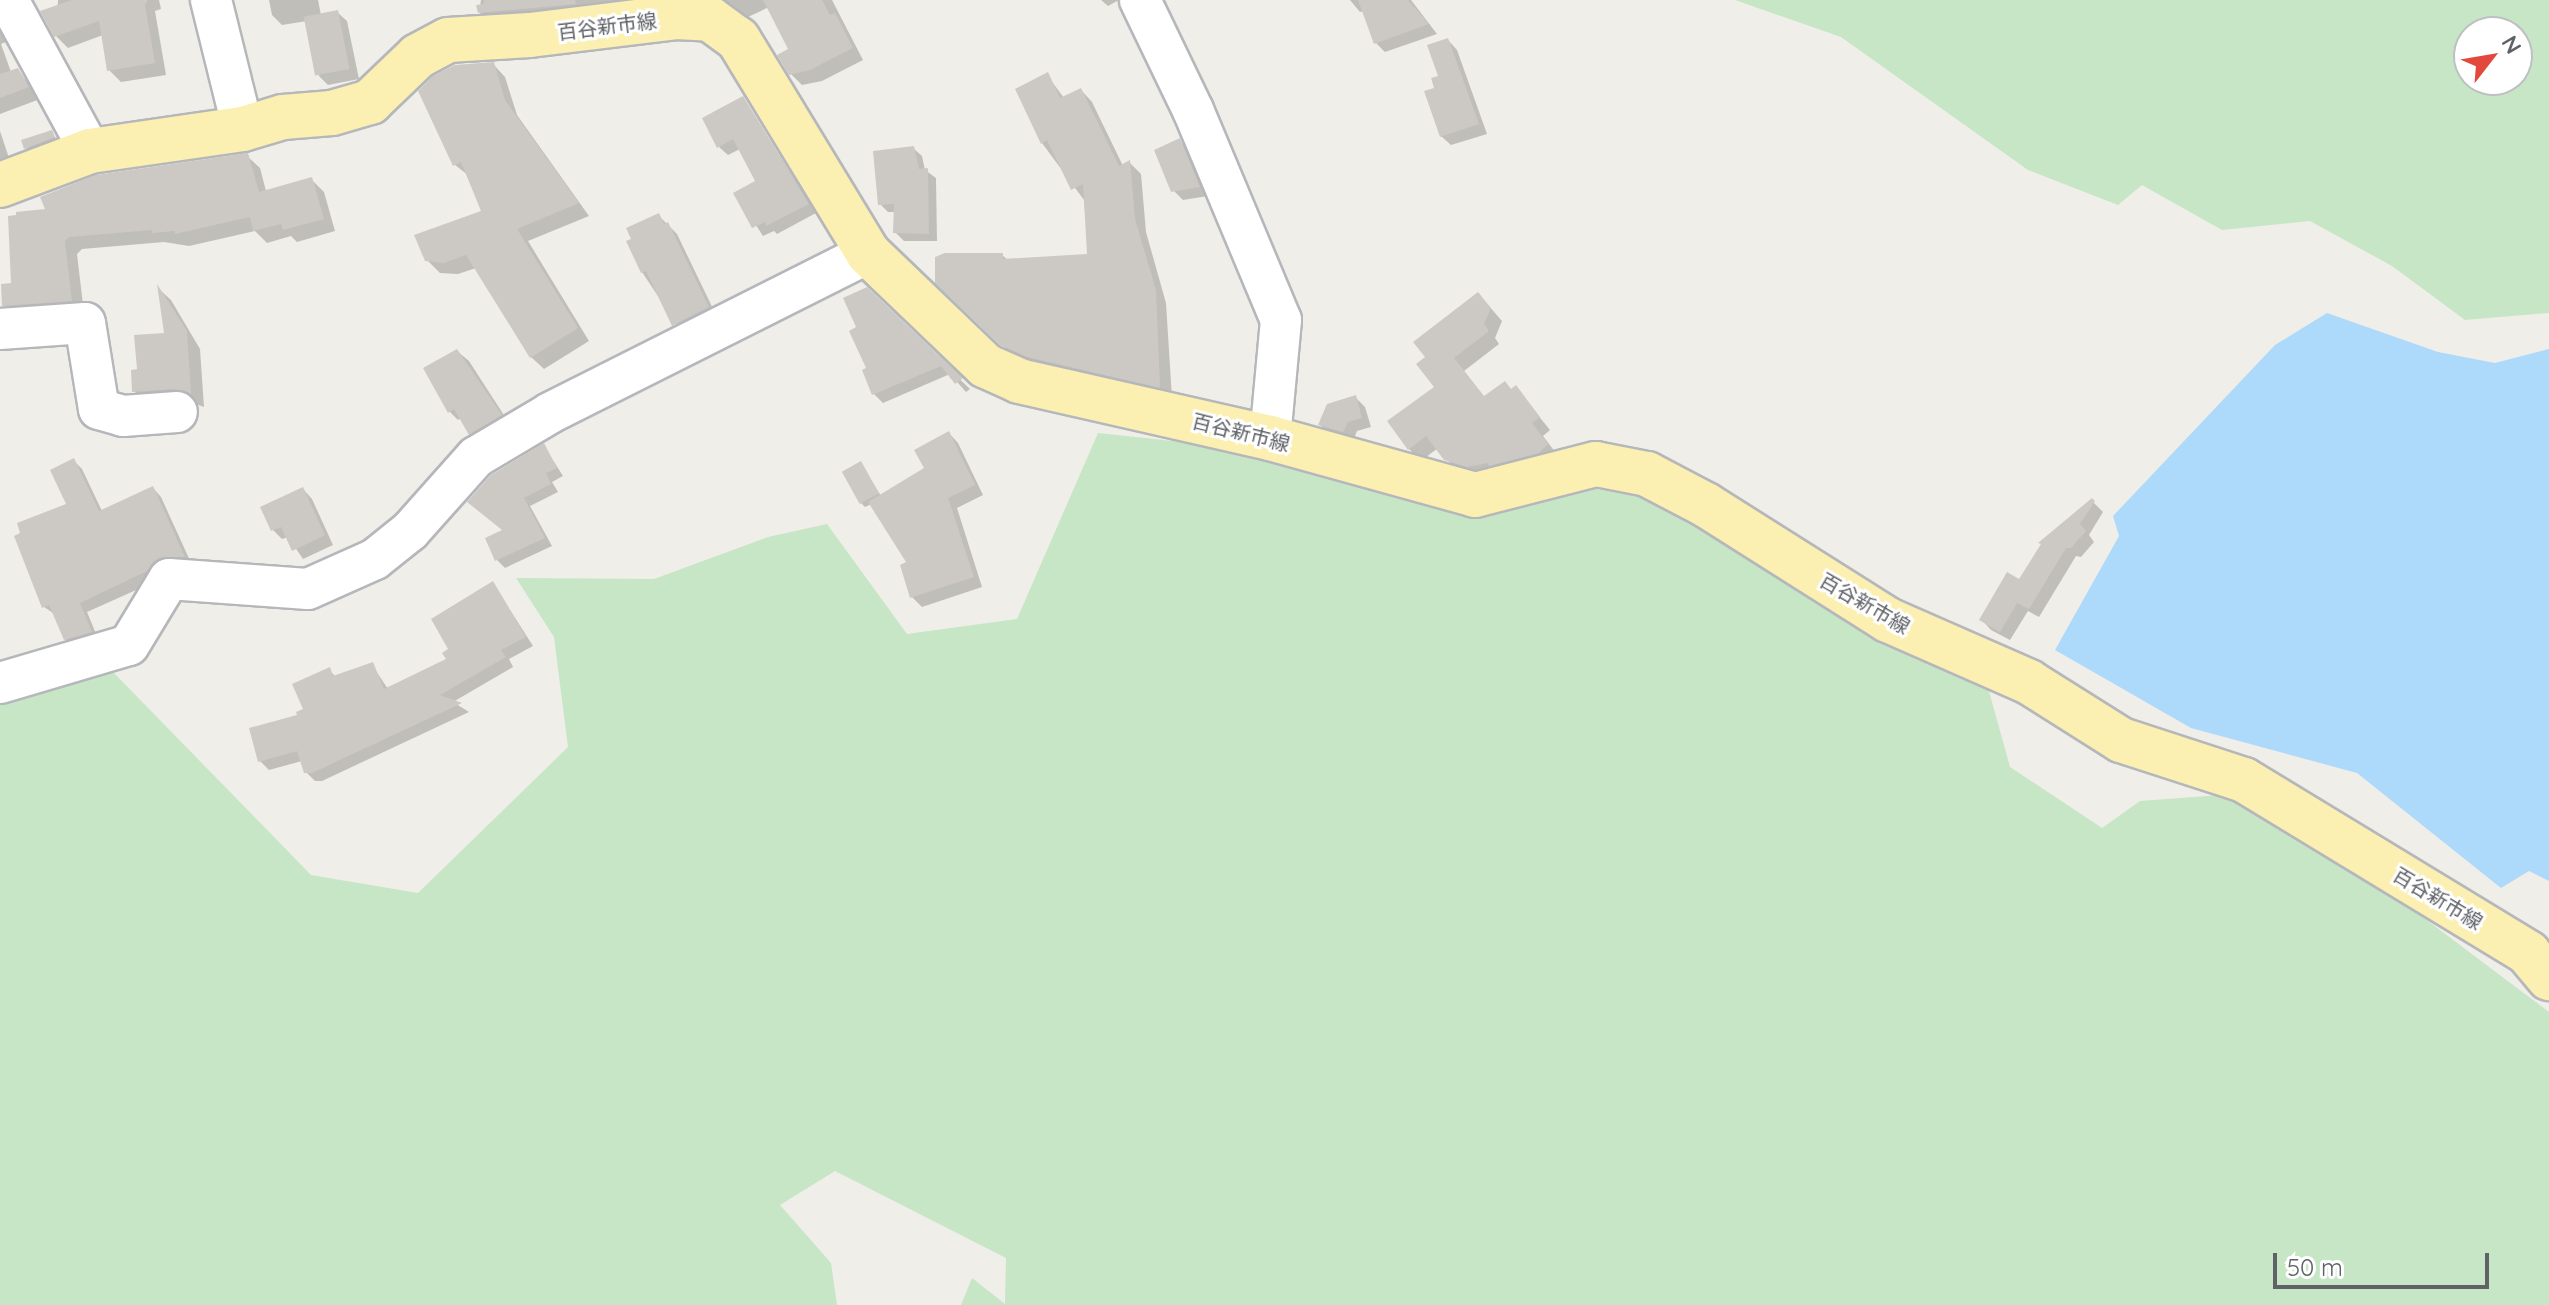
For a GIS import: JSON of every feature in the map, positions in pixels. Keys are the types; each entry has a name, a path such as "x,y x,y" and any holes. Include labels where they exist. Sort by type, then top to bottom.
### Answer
{"main road":[{"name":"百谷新市線","path":"0,185 90,151 243,129 283,117 332,113 370,102 418,56 448,40 530,35 673,9 710,19 738,39 868,253 986,366 1019,381 1270,438 1475,495 1596,464 1647,474 1706,505 1888,620 2029,682 2121,740 2244,780 2528,953 2549,978"}],"street":[{"path":"8,0 90,151"},
{"path":"211,0 243,129"},
{"path":"1140,0 1193,110 1281,320 1270,438"},
{"path":"0,683 129,645 169,579 308,589 375,559 410,531 476,457 550,413 868,253"},
{"path":"0,329 85,323 99,409 123,416 177,412"}],"green space":[{"path":"1735,0 2549,0 2549,313 2465,320 2392,266 2310,221 2222,230 2142,185 2118,205 2028,170 1841,37"},
{"path":"1098,433 1285,453 1483,516 1586,487 1662,501 1989,691 2010,767 2102,828 2140,801 2248,793 2295,821 2549,1012 2549,1305 961,1305 972,1278 1005,1304 1006,1258 835,1171 780,1205 831,1263 837,1305 0,1305 0,703 113,672 311,875 418,893 568,747 554,637 516,578 654,579 768,537 827,524 907,634 1017,619"}],"water":[{"path":"2327,313 2438,352 2495,363 2549,349 2549,881 2529,871 2501,888 2357,773 2191,728 2055,650 2119,536 2113,516 2275,345"}],"building":[{"path":"72,0 148,0 145,5 155,63 107,71 99,21 54,37 40,11"},
{"path":"484,0 575,0 576,4 478,13 476,5 484,4"},
{"path":"763,0 822,0 830,15 835,13 853,48 810,70 789,75 777,55 788,49"},
{"path":"1358,0 1408,0 1429,24 1374,44"},
{"path":"338,10 349,69 315,76 304,17"},
{"path":"1448,38 1479,124 1440,137 1424,91 1434,88 1431,78 1438,76 1427,45"},
{"path":"494,62 505,100 579,203 517,229 578,328 530,358 466,255 444,263 425,261 414,235 481,211 461,162 453,166 418,91 433,76 455,65"},
{"path":"18,68 29,87 0,98 0,74"},
{"path":"1048,72 1060,98 1081,88 1119,166 1130,160 1135,219 1156,290 1160,388 1027,357 1000,345 935,283 935,257 945,253 1003,253 1003,259 1087,254 1083,184 1071,190 1047,140 1041,144 1015,89"},
{"path":"743,96 809,204 766,226 765,222 752,228 733,193 755,181 733,139 717,148 702,118"},
{"path":"52,130 55,137 24,149 21,140"},
{"path":"1180,138 1200,187 1171,192 1154,150"},
{"path":"914,146 919,169 928,168 929,234 893,233 894,204 878,205 873,151"},
{"path":"248,153 259,192 312,177 324,219 283,230 281,224 253,231 250,217 175,234 174,231 152,233 152,230 69,237 65,241 72,301 2,306 1,284 11,283 8,216 16,215 16,212 45,209 40,197 96,175"},
{"path":"659,213 664,224 668,222 709,307 672,326 646,271 641,273 626,241 631,239 626,228"},
{"path":"157,284 187,331 191,394 175,389 132,392 131,370 137,369 134,335 164,333"},
{"path":"867,287 963,378 955,384 941,366 872,395 862,370 866,368 849,331 856,327 843,298"},
{"path":"1478,292 1491,308 1484,324 1489,331 1454,358 1484,396 1505,381 1511,389 1516,385 1540,417 1532,423 1548,444 1539,453 1489,466 1487,463 1467,467 1444,460 1426,436 1408,450 1387,421 1434,387 1416,364 1425,357 1413,342"},
{"path":"457,349 502,415 469,435 454,409 448,413 423,368"},
{"path":"1356,395 1362,418 1348,422 1343,432 1318,425 1327,404"},
{"path":"949,431 975,485 948,498 974,577 910,598 900,565 906,562 868,502 924,468 914,450"},
{"path":"544,443 557,468 546,473 551,484 524,498 545,538 495,561 485,538 502,530 467,502 491,475"},
{"path":"74,458 99,511 153,486 185,557 159,558 147,571 80,603 92,632 64,640 49,605 42,608 14,536 20,533 17,523 66,504 50,470"},
{"path":"861,461 879,493 860,504 842,472"},
{"path":"303,487 325,535 292,551 281,527 271,531 260,507"},
{"path":"2092,498 2095,501 2080,524 2086,531 2071,548 2066,548 2029,609 2017,603 2000,632 1979,620 2007,572 2019,579 2041,544 2038,543"},
{"path":"493,581 526,637 501,650 506,657 440,695 462,703 312,773 304,773 297,751 258,762 249,728 297,715 296,712 303,709 292,684 330,667 333,676 373,662 384,689 446,659 442,653 448,649 431,619"}]}
